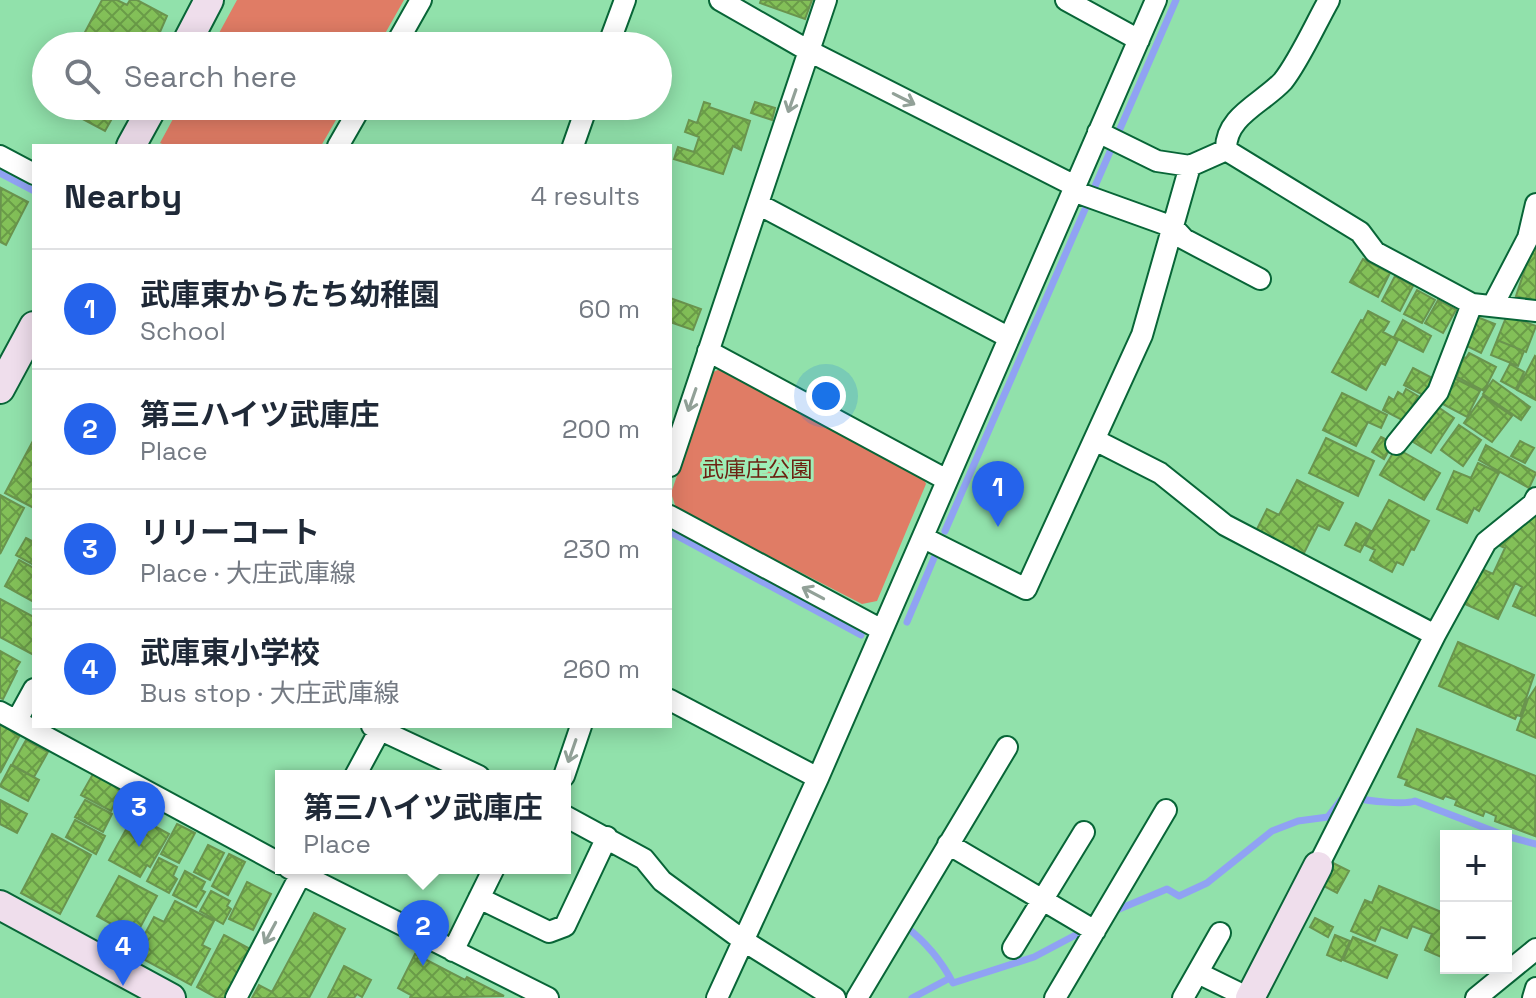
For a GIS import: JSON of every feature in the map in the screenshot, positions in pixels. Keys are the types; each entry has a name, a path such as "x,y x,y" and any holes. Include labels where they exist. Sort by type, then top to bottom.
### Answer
{"street":[{"path":"192,32 209,0"},
{"path":"403,32 421,0"},
{"path":"613,32 625,0"},
{"path":"720,0 809,51 1083,193 1173,227 1184,239 1260,279"},
{"path":"672,460 826,0"},
{"path":"1066,0 1139,40"},
{"path":"717,998 924,538 1008,337 1109,138 1139,40 1156,0"},
{"path":"1226,150 1226,138 1245,112 1283,81 1329,0"},
{"path":"132,144 145,120"},
{"path":"339,144 353,120"},
{"path":"574,144 582,120"},
{"path":"1109,138 1157,161 1190,166 1226,150"},
{"path":"1226,150 1360,232 1375,252 1482,304 1536,311"},
{"path":"0,156 32,173"},
{"path":"924,538 1026,589 1142,335 1190,166"},
{"path":"758,204 1008,337"},
{"path":"1396,444 1438,392 1482,304 1528,238 1536,204"},
{"path":"0,389 32,330"},
{"path":"708,351 947,480"},
{"path":"1095,440 1160,473 1225,525 1435,635"},
{"path":"1198,973 1250,998 1435,635 1486,542 1533,504 1536,498"},
{"path":"672,517 882,630"},
{"path":"32,691 8,716 275,861"},
{"path":"672,701 818,778"},
{"path":"358,770 378,728"},
{"path":"380,728 467,770"},
{"path":"566,770 580,728"},
{"path":"857,998 1007,747"},
{"path":"1055,998 1166,810"},
{"path":"571,819 644,859 662,881 744,941 835,998"},
{"path":"1013,948 1084,832"},
{"path":"479,898 549,932 565,926 607,837"},
{"path":"948,844 1042,900 1096,924"},
{"path":"236,998 296,874"},
{"path":"306,874 548,998"},
{"path":"453,951 491,874"},
{"path":"0,905 171,998"},
{"path":"1183,998 1220,933"},
{"path":"1476,998 1535,952"},
{"path":"1533,998 1536,988"}],"green space":[{"path":"237,0 404,0 386,32 220,32"},
{"path":"172,120 336,120 322,144 160,143"},
{"name":"武庫庄公園","path":"723,368 923,477 926,484 877,601 862,604 676,508 672,490 713,372"}],"building":[{"path":"102,0 117,0 127,5 130,0 137,0 167,16 160,32 85,32"},
{"path":"761,0 812,0 805,19 760,3"},
{"path":"704,102 710,104 709,107 750,121 741,150 733,146 723,174 674,159 678,147 694,152 699,137 685,132 689,120 697,123"},
{"path":"755,102 775,108 772,120 751,113"},
{"path":"84,120 111,120 105,131"},
{"path":"1,188 28,202 6,245 0,242"},
{"path":"1536,239 1536,302 1516,296"},
{"path":"1363,259 1390,273 1378,297 1350,282"},
{"path":"1395,276 1413,286 1400,311 1382,301"},
{"path":"1417,290 1435,300 1422,323 1404,314"},
{"path":"672,299 701,309 693,330 672,323"},
{"path":"1438,300 1456,310 1443,333 1425,323"},
{"path":"1368,311 1389,322 1383,332 1398,340 1385,365 1381,363 1366,390 1332,372"},
{"path":"1507,315 1536,326 1526,352 1497,340"},
{"path":"1477,317 1495,324 1481,353 1461,343"},
{"path":"1403,320 1431,336 1423,352 1394,337"},
{"path":"1497,340 1524,351 1518,366 1491,355"},
{"path":"1469,353 1496,367 1484,391 1457,377 1463,357 1466,358"},
{"path":"1536,357 1536,400 1517,390"},
{"path":"1510,364 1524,372 1516,389 1501,381"},
{"path":"1413,368 1434,379 1425,396 1404,385"},
{"path":"1454,378 1480,391 1467,417 1441,403"},
{"path":"1493,380 1530,407 1521,420 1483,394"},
{"path":"1406,389 1418,396 1404,421 1383,410 1389,397 1394,400 1398,392 1403,395"},
{"path":"1342,393 1387,415 1381,428 1368,422 1356,446 1323,430"},
{"path":"1483,396 1512,416 1492,442 1464,423"},
{"path":"1438,407 1454,418 1431,453 1410,440 1430,410 1435,413"},
{"path":"1459,425 1481,440 1463,466 1441,450"},
{"path":"1381,437 1393,443 1384,459 1372,452"},
{"path":"1326,438 1374,461 1358,496 1309,473"},
{"path":"1520,441 1534,448 1525,463 1511,456"},
{"path":"32,443 32,507 5,493"},
{"path":"1486,445 1536,473 1529,488 1479,460"},
{"path":"1396,448 1440,473 1424,500 1380,475"},
{"path":"1478,463 1499,473 1479,511 1474,508 1467,523 1437,509 1454,471 1471,478"},
{"path":"1297,480 1343,503 1329,530 1318,525 1303,555 1256,531 1267,509 1279,515"},
{"path":"0,495 24,508 0,554"},
{"path":"1389,500 1429,521 1414,550 1411,549 1403,565 1397,562 1392,572 1370,560 1375,550 1365,545"},
{"path":"1536,512 1536,616 1513,606 1522,587 1515,583 1498,619 1465,604 1482,569 1493,574 1505,548 1496,544"},
{"path":"1356,523 1371,531 1360,552 1345,545"},
{"path":"26,538 32,541 32,564 16,555"},
{"path":"19,560 32,567 32,601 5,586"},
{"path":"0,599 32,616 32,654 0,637"},
{"path":"1458,642 1534,675 1520,716 1517,715 1515,719 1439,686"},
{"path":"0,651 20,662 3,699 0,698"},
{"path":"1536,687 1536,738 1517,730 1528,699"},
{"path":"0,724 20,735 0,773"},
{"path":"1417,729 1536,776 1535,836 1495,821 1496,816 1485,811 1483,816 1455,805 1457,800 1445,796 1443,799 1405,785 1407,780 1398,777"},
{"path":"26,740 48,752 34,777 12,765"},
{"path":"11,765 39,780 28,801 0,786"},
{"path":"93,774 122,789 111,811 81,795"},
{"path":"0,800 27,814 17,833 0,824"},
{"path":"85,800 112,814 103,832 75,817"},
{"path":"134,815 169,834 150,867 147,865 140,877 109,860"},
{"path":"75,820 105,836 96,854 66,837"},
{"path":"177,824 195,833 179,863 161,854"},
{"path":"52,834 91,855 60,914 21,893"},
{"path":"208,845 224,853 210,880 194,872"},
{"path":"229,854 245,862 228,895 212,886"},
{"path":"159,858 177,867 173,876 177,879 169,893 147,881"},
{"path":"1333,863 1349,871 1337,893 1322,885"},
{"path":"185,871 205,882 201,890 205,892 196,907 173,895"},
{"path":"119,876 157,896 135,937 97,916"},
{"path":"247,882 271,894 253,930 229,919"},
{"path":"1379,886 1440,911 1440,956 1425,950 1432,934 1412,926 1407,938 1381,927 1375,941 1351,931 1365,900 1372,903"},
{"path":"211,891 230,901 227,906 231,909 223,924 200,911"},
{"path":"175,901 214,921 202,945 210,949 191,985 134,954 154,917 164,922"},
{"path":"314,913 345,929 309,998 252,998 259,985 272,992"},
{"path":"1315,918 1333,927 1328,937 1310,927"},
{"path":"224,935 250,949 225,998 217,998 197,987"},
{"path":"1335,935 1350,941 1341,961 1327,955"},
{"path":"1353,937 1397,955 1387,978 1343,960"},
{"path":"415,954 504,996 410,998 411,995 398,988"},
{"path":"344,966 371,980 362,997 357,994 354,998 328,998"}],"waterway":[{"path":"945,531 1176,0"},
{"path":"0,173 32,190"},
{"path":"672,533 861,635"},
{"path":"907,622 934,558"},
{"path":"1356,798 1395,803 1415,801 1490,830"},
{"path":"1112,912 1167,889 1179,896 1207,883 1272,831 1298,821 1328,817 1341,800"},
{"path":"1512,838 1536,844"},
{"path":"905,926 932,952 953,983 1034,957 1085,930"},
{"path":"912,998 950,978"}],"place":[{"name":"武庫東からたち幼稚園","path":"998,527"},
{"name":"リリーコート","path":"139,847"},
{"name":"第三ハイツ武庫庄","path":"423,966"},
{"name":"武庫東小学校","path":"123,986"}]}
